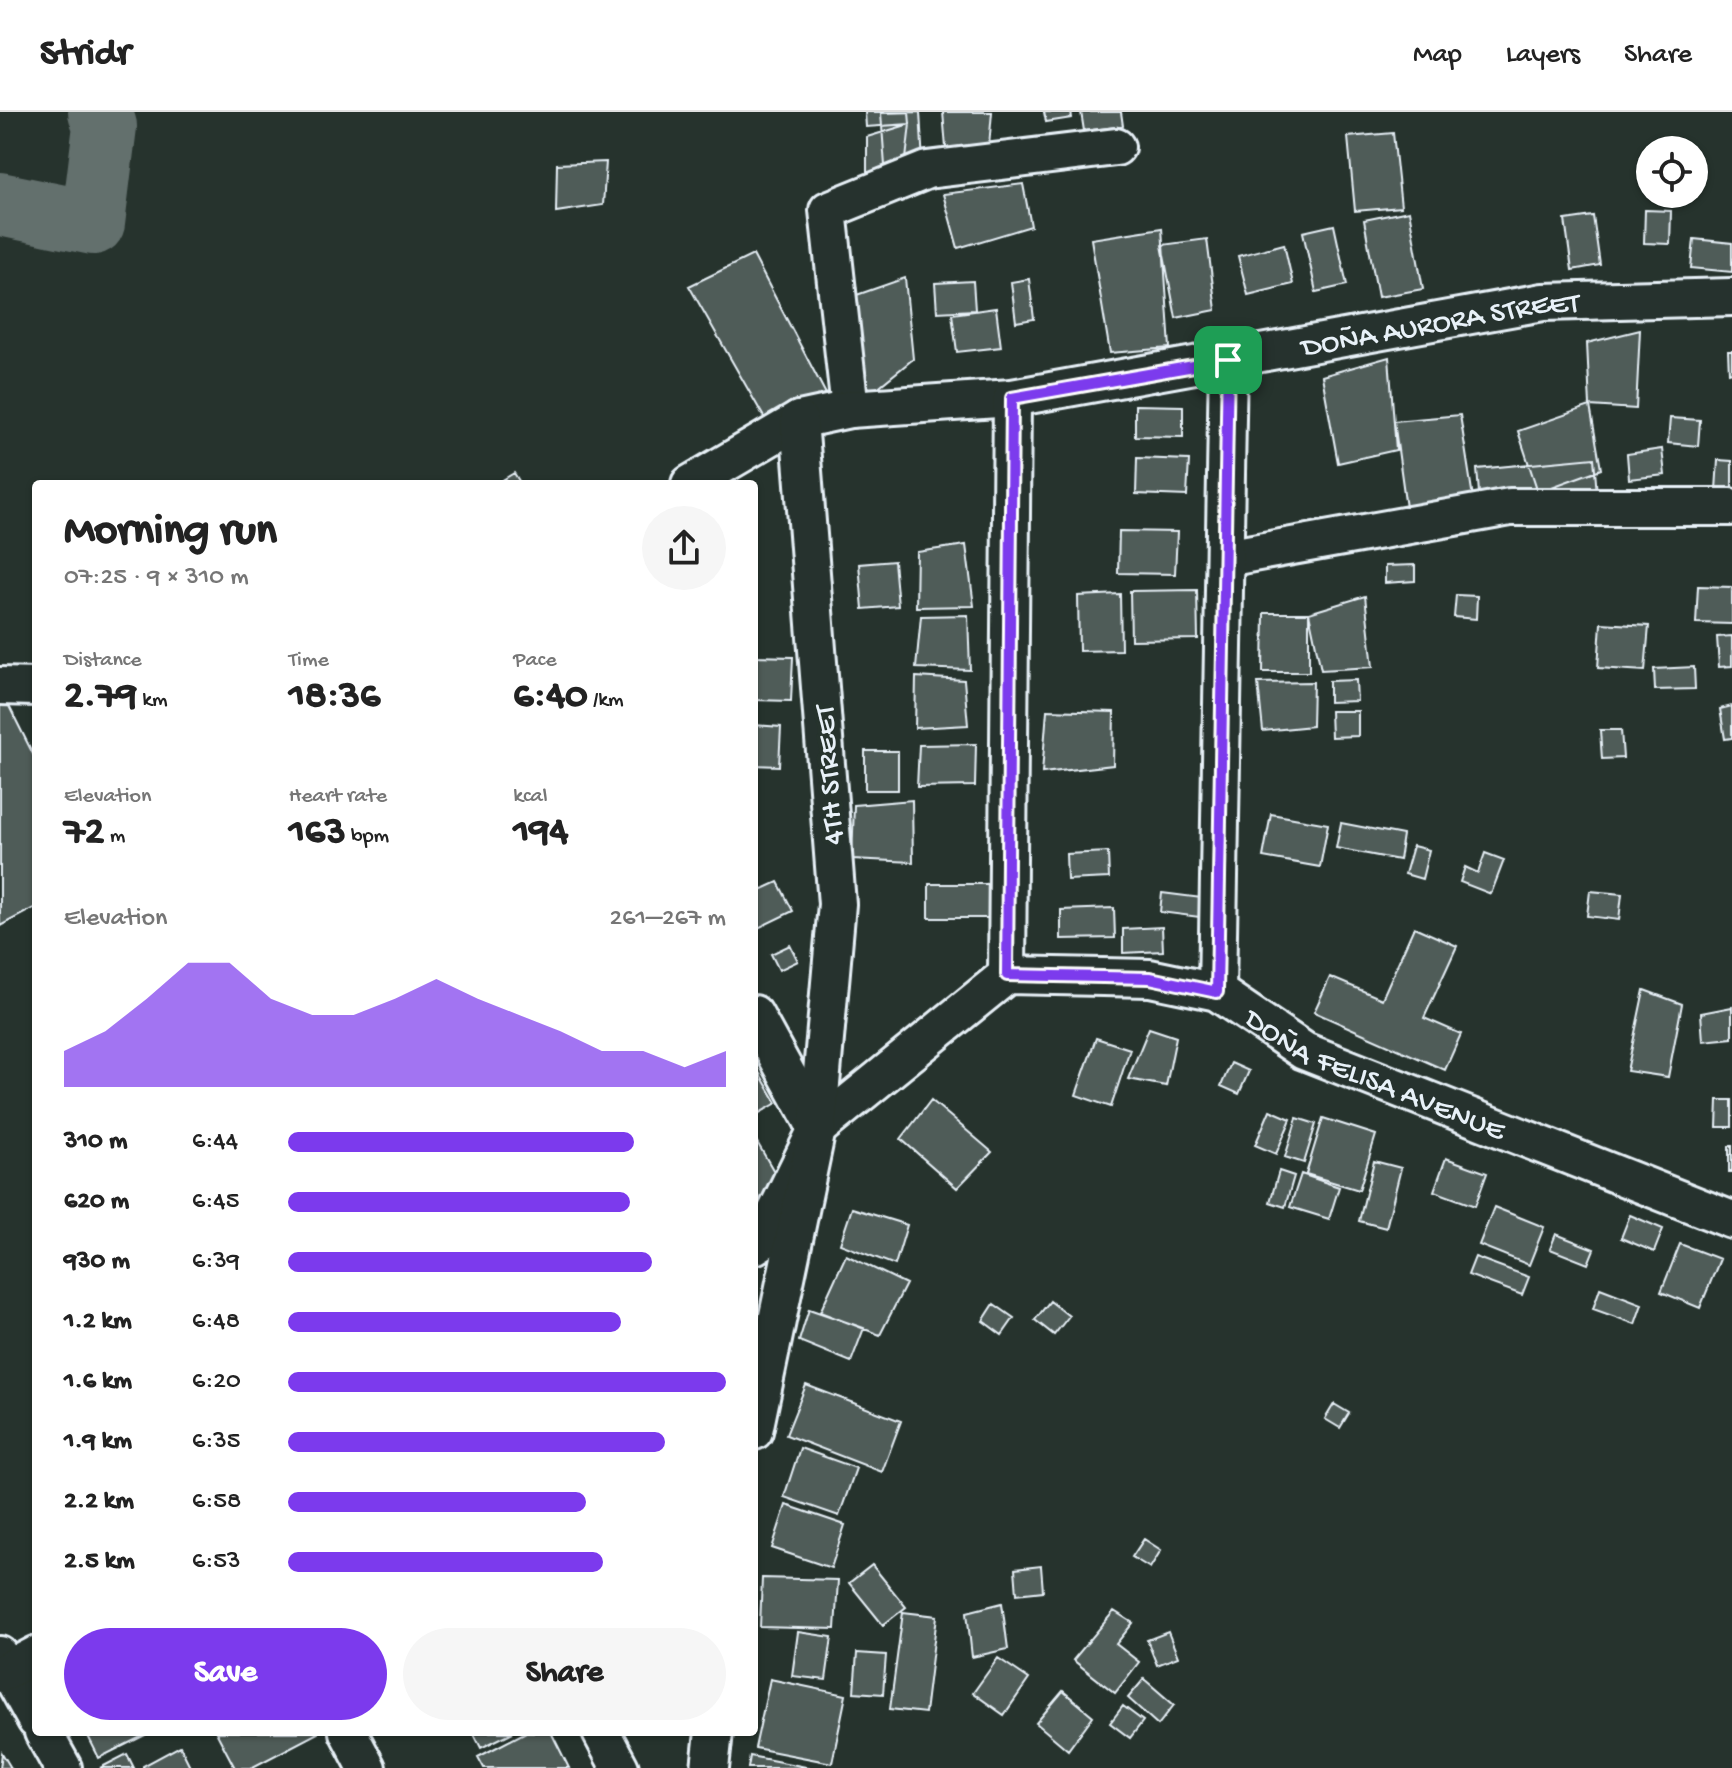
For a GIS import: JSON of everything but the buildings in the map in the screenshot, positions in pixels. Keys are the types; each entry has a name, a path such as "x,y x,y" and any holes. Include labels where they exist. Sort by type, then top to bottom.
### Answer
{"street":[{"path":"850,409 828,210 927,170 1116,147"},
{"name":"DOÑA AURORA STREET","path":"697,480 799,420 850,409 1012,398 1543,302 1732,297"},
{"path":"1217,992 1228,360"},
{"path":"758,1244 762,1241 817,1129 1007,975 1012,398"},
{"name":"4TH STREET","path":"799,420 837,904 817,1129"},
{"path":"1225,558 1510,507 1730,507"},
{"path":"0,686 32,687"},
{"name":"DOÑA FELISA AVENUE","path":"1007,975 1150,978 1217,992 1304,1051 1732,1220"},
{"path":"758,1021 817,1129 758,1412"},
{"path":"11,1663 32,1711"},
{"path":"45,1736 63,1768"},
{"path":"350,1736 367,1768"},
{"path":"603,1736 620,1768"},
{"path":"710,1768 714,1736"}],"waterway":[{"path":"0,204 93,223 105,126 100,112"}],"route":[{"path":"1228,360 1217,992 1150,978 1007,975 1012,398 1228,360"}]}
